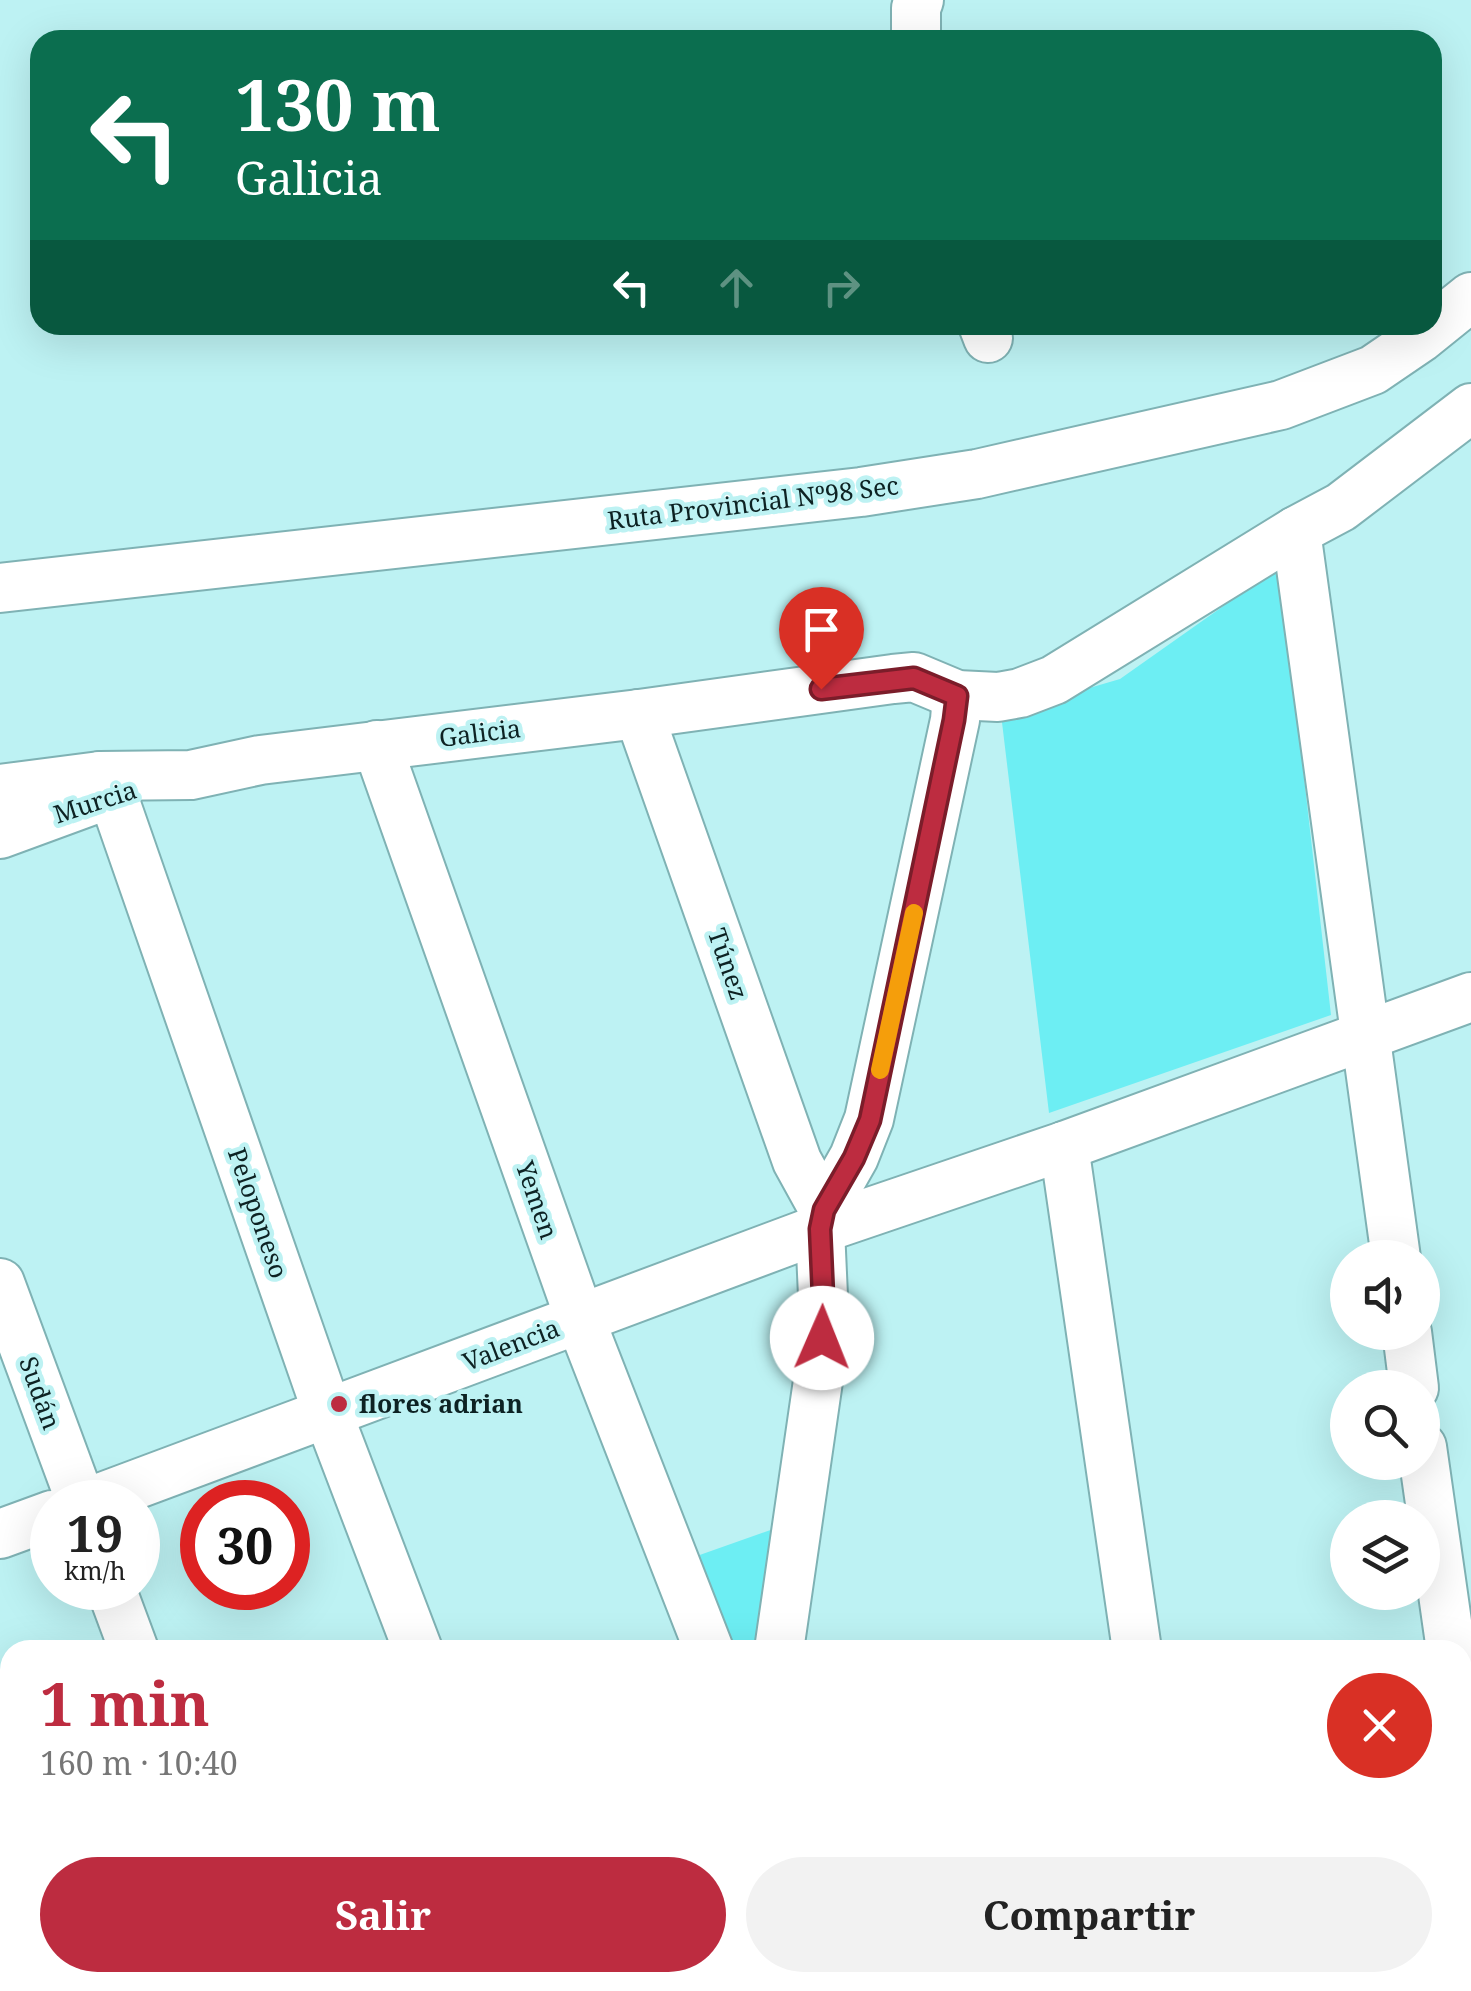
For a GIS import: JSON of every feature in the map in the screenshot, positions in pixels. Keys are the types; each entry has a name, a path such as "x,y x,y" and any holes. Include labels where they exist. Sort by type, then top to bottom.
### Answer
{"street":[{"path":"916,30 920,0"},
{"name":"Ruta Provincial Nº98 Sec","path":"1442,320 1471,297"},
{"name":"Ruta Provincial Nº98 Sec","path":"0,588 792,500 976,474 1281,406 1373,370 1424,335"},
{"path":"780,1640 820,1374 822,1220 870,1120 957,696 998,698 1054,680 1341,507 1471,408"},
{"path":"1296,531 1394,1240"},
{"name":"Galicia","path":"0,789 191,776 260,760 914,678 957,696"},
{"name":"Túnez","path":"639,714 822,1220"},
{"name":"Yemen","path":"377,745 580,1320 705,1640"},
{"name":"Murcia","path":"0,834 106,784"},
{"name":"Peloponeso","path":"106,784 328,1414 414,1640"},
{"name":"Valencia","path":"146,1480 580,1320 822,1220 1064,1146 1471,997"},
{"path":"1064,1146 1136,1640"},
{"name":"Sudán","path":"0,1282 76,1480"},
{"path":"1426,1480 1449,1640"},
{"path":"0,1534 30,1523"},
{"path":"120,1610 130,1640"}],"shaded area":[{"path":"1280,566 1331,1015 1049,1113 1001,714 1120,679"},
{"path":"782,1526 765,1640 723,1640 694,1557"}],"slow traffic":[{"path":"880,1070 914,913"}],"place":[{"name":"flores adrian","path":"339,1404"}],"route":[{"path":"821,689 914,678 957,696 870,1120 854,1158 824,1210 820,1229 822,1338"}]}
